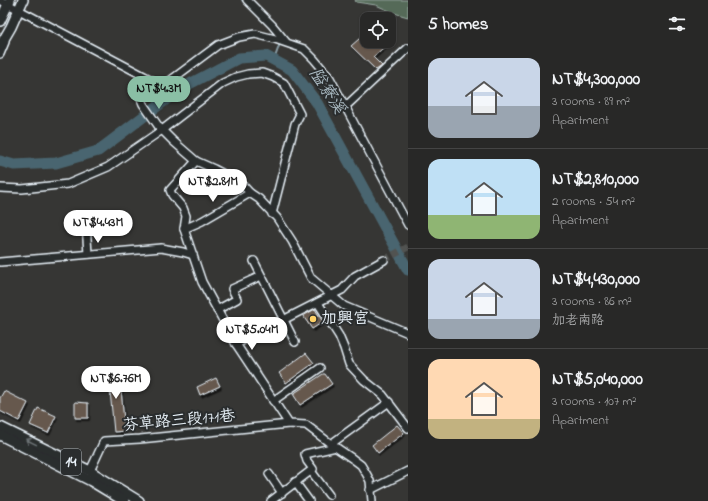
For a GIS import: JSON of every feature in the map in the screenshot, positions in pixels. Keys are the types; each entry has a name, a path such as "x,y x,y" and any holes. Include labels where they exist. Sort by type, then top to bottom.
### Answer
{"main road":[{"path":"0,46 11,27 23,0"},
{"path":"0,21 6,1"},
{"name":"14","path":"0,427 90,471 139,501"},
{"name":"14","path":"0,435 91,480 124,501"}],"street":[{"path":"247,0 272,25 286,42"},
{"path":"6,1 19,10 163,86"},
{"path":"0,54 11,27"},
{"path":"408,225 330,78 314,58 304,49 286,42 255,34 239,37 218,45 142,102 161,128 173,141 196,161 241,183 250,193 259,199 277,218 292,241 310,278 344,306 408,333"},
{"path":"345,107 408,48"},
{"path":"0,188 22,189 68,184 108,167 223,83 236,77 262,73 284,83 300,114 272,214"},
{"path":"196,161 170,190 172,195 183,208 186,216 184,229 202,282 236,344 289,424 306,425 361,465 370,481 372,501"},
{"path":"184,229 202,221 250,193"},
{"path":"86,223 88,254"},
{"path":"0,262 161,248 193,255"},
{"path":"236,344 342,290 354,276 384,260"},
{"path":"254,261 295,342"},
{"path":"217,310 237,299 232,289 261,276"},
{"path":"318,303 339,336 349,364 364,380 383,395 408,428"},
{"path":"274,401 320,368"},
{"path":"270,501 314,468 307,461 305,454 333,446 388,402"},
{"name":"芬草路三段171巷","path":"90,471 104,441 289,424"},
{"path":"311,471 329,496"},
{"path":"370,490 408,471"},
{"path":"269,474 282,493"},
{"path":"296,482 309,501"}],"green space":[{"path":"355,0 408,0 408,17 376,5 356,2"}],"building":[{"path":"360,38 360,48 383,48 373,57 382,66 376,70 351,46"},
{"name":"加興宮","path":"315,309 323,322 312,329 303,316"},
{"path":"306,353 314,363 286,383 279,373"},
{"path":"119,369 125,431 114,432 108,370"},
{"path":"325,374 332,384 300,405 293,394"},
{"path":"216,378 220,386 200,395 197,387"},
{"path":"4,391 28,403 19,421 0,411 0,398"},
{"path":"75,402 88,403 88,418 75,418"},
{"path":"38,408 56,416 48,433 30,425"},
{"path":"397,425 404,433 378,453 372,445"}],"waterway":[{"path":"242,0 248,6"},
{"path":"274,60 279,42"},
{"name":"隘寮溪","path":"0,161 14,165 56,163 98,151 180,89 239,58 266,56 292,70 317,103 408,270"}],"tunnel":[{"path":"384,260 408,247"}],"place":[{"name":"加興宮","path":"313,319"}]}
